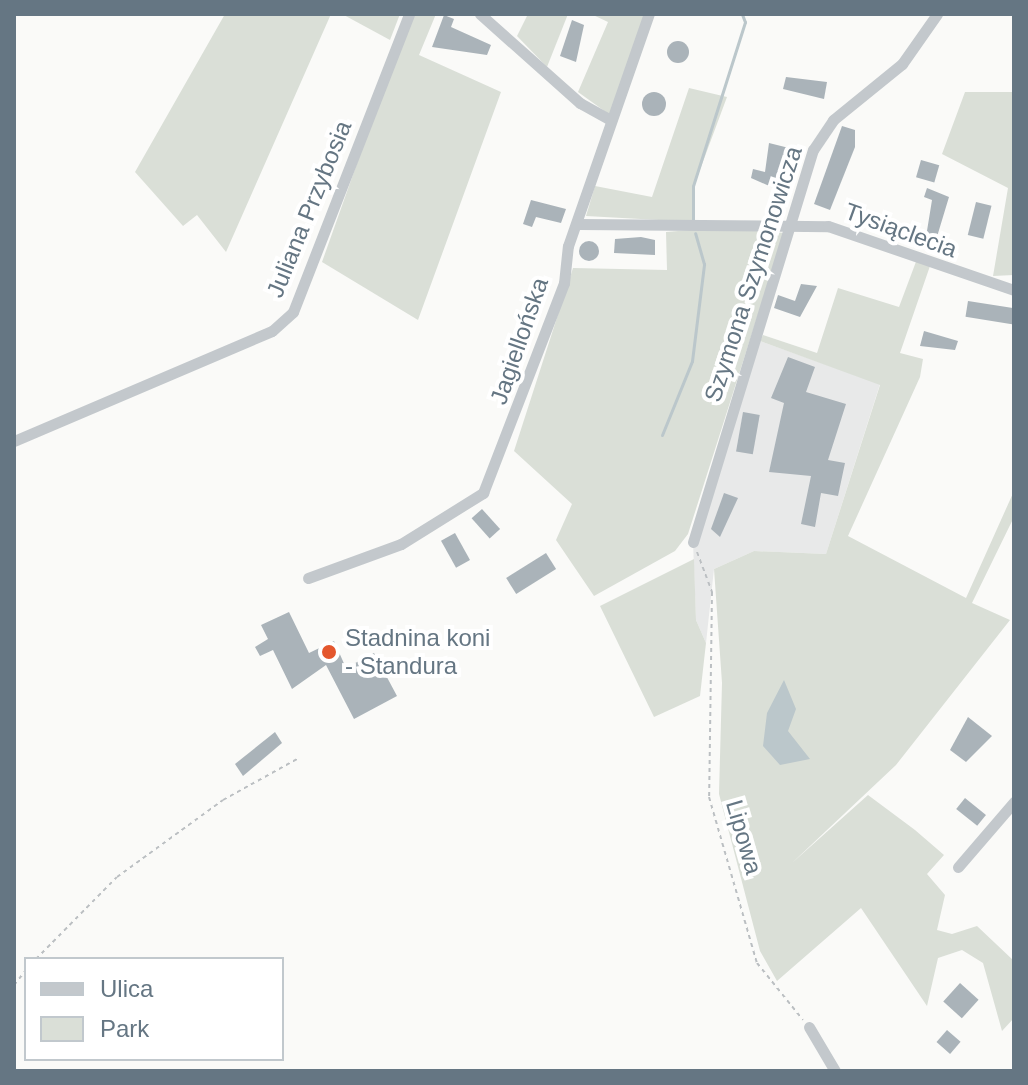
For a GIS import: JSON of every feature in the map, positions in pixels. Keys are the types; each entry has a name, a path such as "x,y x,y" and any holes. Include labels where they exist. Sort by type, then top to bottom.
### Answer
{"street":[{"name":"Juliana Przybosia","path":"14,441 272,331 293,312 409,14"},
{"name":"Jagiellońska","path":"308,578 401,544 483,493 564,283 578,224 649,14"},
{"name":"Szymona Szymonowicza","path":"693,542 813,150 833,120 902,64 937,14"},
{"path":"484,15 571,96 611,120"},
{"name":"Tysiąclecia","path":"578,224 791,222 887,243 1014,290"},
{"path":"958,867 1010,816 1014,802"},
{"path":"809,1027 835,1071"}],"path":[{"name":"Lipowa","path":"693,542 712,592 709,797 757,963 809,1027"},
{"path":"38,957 117,877 223,800 297,759"}],"shaded area":[{"path":"754,339 880,384 826,554 754,551 714,569 706,643 696,620 693,542"},
{"path":"784,680 796,709 788,731 810,759 780,765 763,746 767,713"}],"green space":[{"path":"225,14 331,14 226,252 197,215 183,226 135,172"},
{"path":"342,14 400,14 390,40"},
{"path":"410,14 436,14 419,55 501,92 418,320 322,262"},
{"path":"528,14 568,14 547,67 517,36"},
{"path":"591,14 646,14 610,115 578,92 608,22"},
{"path":"689,88 727,97 695,183 695,222 586,216 595,186 652,197"},
{"path":"965,92 1014,92 1014,275 993,276 1008,188 942,154"},
{"path":"727,227 784,233 688,534 675,551 594,596 556,540 572,504 514,451 573,268 667,270 666,232"},
{"path":"917,259 930,266 900,353 923,359 920,377 848,536 966,598 1014,491 1014,517 972,603 1010,620 896,765 792,863 868,795 915,830 944,855 927,874 945,895 937,930 952,934 977,926 1014,961 1014,1018 1002,1031 983,963 962,950 938,958 927,1006 861,908 777,981 760,951 719,794 722,683 714,569 754,551 826,554 880,385 760,341 763,335 817,353 838,288 899,307"},
{"path":"694,559 696,620 706,643 700,696 654,717 600,606"}],"building":[{"path":"444,15 454,19 451,27 491,45 487,55 432,47"},
{"path":"572,20 584,25 576,62 560,56"},
{"path":"678,41 686,44 689,52 686,60 678,63 670,60 667,52 670,44"},
{"path":"786,77 827,82 824,99 783,89"},
{"path":"654,92 665,99 666,104 659,115 654,116 643,109 642,104 649,93"},
{"path":"842,126 855,130 855,147 830,210 814,204"},
{"path":"769,143 797,150 776,189 751,178 753,169 765,172"},
{"path":"921,160 939,165 934,183 916,177"},
{"path":"927,188 949,197 936,240 926,237 932,200 924,197"},
{"path":"531,200 566,209 561,223 536,217 532,227 523,224"},
{"path":"976,202 992,206 983,239 968,235"},
{"path":"641,237 655,240 655,255 614,253 615,239"},
{"path":"585,241 593,241 599,251 593,261 585,261 579,255 579,247"},
{"path":"801,284 817,286 800,317 774,308 778,295 795,301"},
{"path":"968,301 1014,308 1012,324 965,317"},
{"path":"924,331 958,341 955,350 920,346"},
{"path":"788,357 815,367 806,392 846,404 828,460 845,463 838,496 821,493 815,527 801,524 811,476 769,472 784,403 771,398"},
{"path":"743,412 760,415 753,454 736,451"},
{"path":"724,493 738,498 720,537 711,529"},
{"path":"482,509 500,529 490,538 472,518"},
{"path":"455,533 470,560 456,568 441,541"},
{"path":"546,553 556,569 516,594 506,578"},
{"path":"289,612 309,653 334,641 346,668 374,653 397,696 354,719 326,665 292,689 273,650 260,656 255,647 268,639 261,625"},
{"path":"968,717 992,736 966,762 950,750"},
{"path":"275,732 282,743 243,776 235,764"},
{"path":"965,798 986,815 977,826 956,809"},
{"path":"960,983 979,1000 962,1018 943,1002"},
{"path":"947,1030 961,1042 950,1054 937,1042"}],"waterway":[{"path":"693,220 693,186 745,22 742,14"},
{"path":"662,435 692,361 704,264 695,233"}],"place":[{"name":"Stadnina koni - Standura","path":"329,652"}]}
